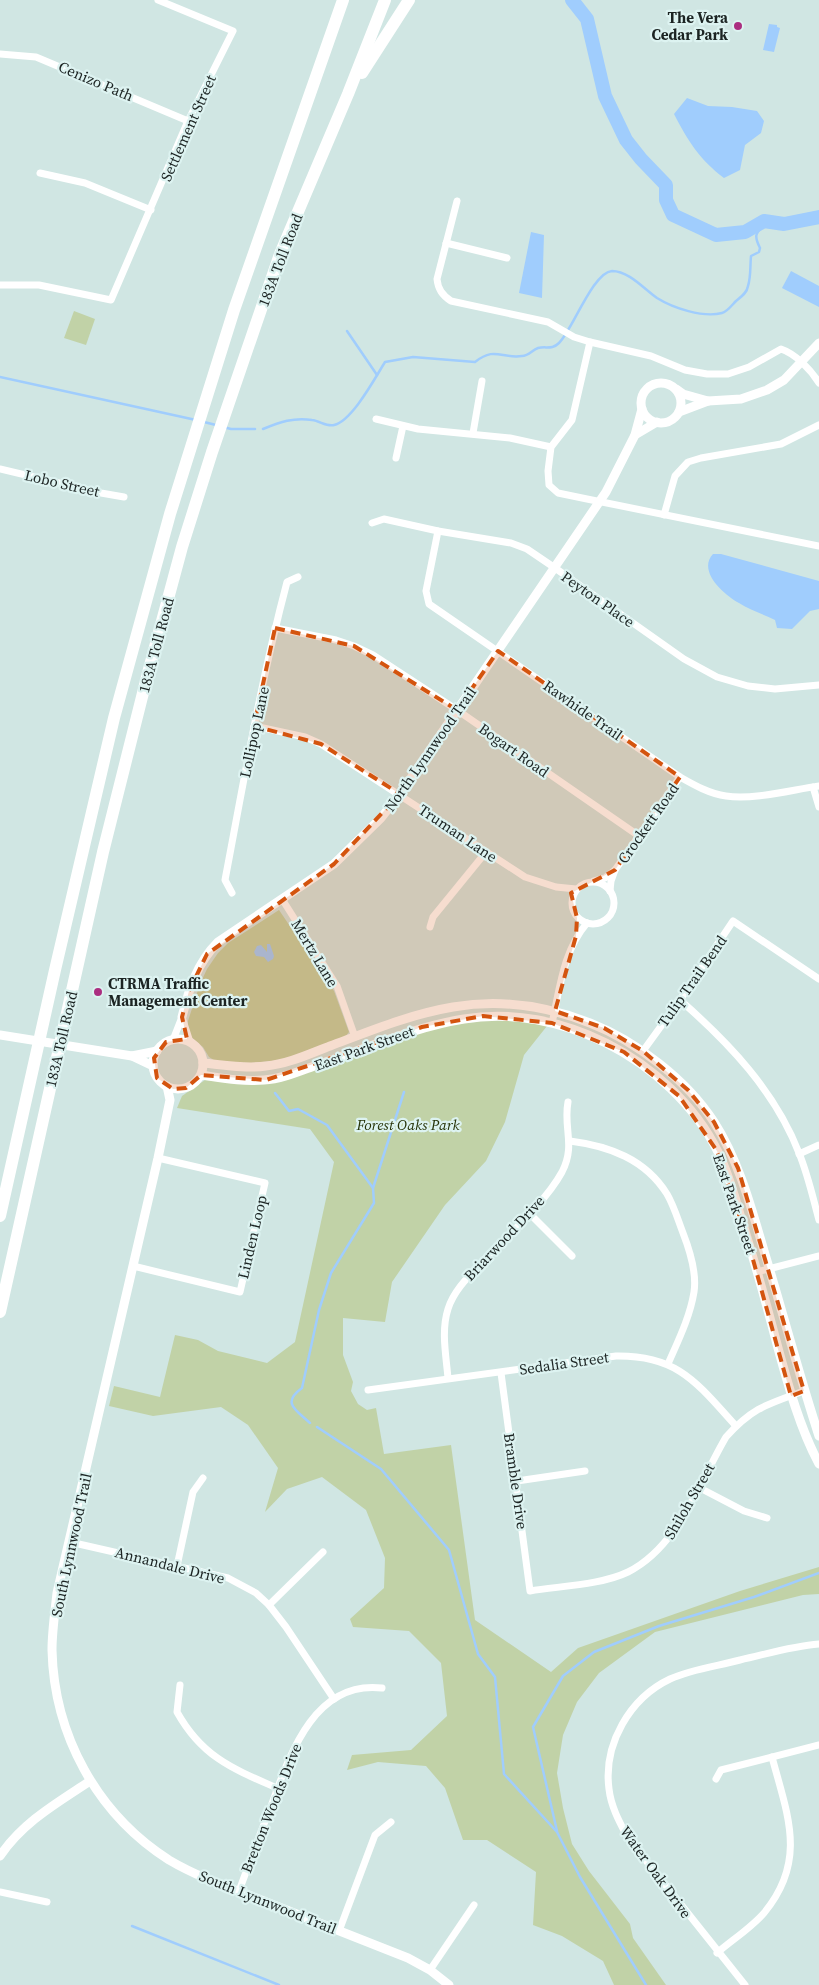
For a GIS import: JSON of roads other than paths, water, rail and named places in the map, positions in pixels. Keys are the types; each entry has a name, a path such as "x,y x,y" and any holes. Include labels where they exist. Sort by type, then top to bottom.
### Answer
{"highway":[{"name":"183A Toll Road","path":"0,1216 114,718 143,611 206,395 341,0"},
{"name":"183A Toll Road","path":"0,1312 103,852 182,546 228,403 280,254 348,94 385,0"},
{"path":"348,94 409,0"}],"street":[{"name":"Settlement Street","path":"0,285 39,285 111,300 188,121 233,31 158,0"},
{"name":"Cenizo Path","path":"0,54 36,57 188,121"},
{"path":"40,173 85,183 126,198 151,210"},
{"path":"458,201 437,278 438,286 443,296 450,301 548,322 574,337 651,356 685,370 707,374 728,374 749,367 781,349 788,351 802,363 819,383"},
{"path":"446,243 507,258"},
{"path":"590,342 572,420 551,447 548,471 549,485 558,493 819,546"},
{"path":"708,401 683,394 664,383 651,385 642,395 642,409 650,420 657,422 670,421 679,412 708,401 741,399 759,393 784,380 819,343"},
{"path":"473,433 482,380"},
{"path":"675,388 681,400 679,412"},
{"name":"North Lynnwood Trail","path":"172,1040 182,1017 189,991 207,954 218,942 334,864 375,825 400,794 600,502 635,435 642,409"},
{"path":"376,420 418,429 510,438 551,447"},
{"path":"635,435 657,422"},
{"path":"664,515 675,476 688,462 781,444 819,425"},
{"path":"396,458 403,426"},
{"name":"Lobo Street","path":"0,469 101,493 124,496"},
{"name":"Peyton Place","path":"372,523 384,519 438,531 511,543 527,549 684,659 717,677 748,686 775,689 819,685"},
{"name":"Rawhide Trail","path":"438,531 426,591 429,604 680,777 699,788 726,796 748,796 816,786"},
{"name":"Lollipop Lane","path":"232,892 224,880 254,726 275,628 288,582 298,577"},
{"name":"Bogart Road","path":"275,628 354,646 373,655 457,710 639,836"},
{"name":"Truman Lane","path":"254,726 305,737 321,744 525,877 556,887 576,889"},
{"name":"Crockett Road","path":"610,891 615,870 680,777"},
{"path":"816,786 819,807"},
{"path":"430,927 433,918 486,852"},
{"name":"Crockett Road","path":"593,881 605,878 615,870"},
{"path":"576,936 577,918 571,900 576,889 593,881 605,886 610,891 614,905 608,918 602,922 587,923 577,918"},
{"name":"Truman Lane","path":"556,887 571,900"},
{"name":"Mertz Lane","path":"282,900 337,986 356,1037"},
{"name":"Tulip Trail Bend","path":"642,1051 680,1000 732,921 819,979"},
{"path":"552,1023 566,961 576,936 587,923"},
{"path":"680,1000 736,1052 781,1114 799,1154 819,1220"},
{"name":"East Park Street","path":"203,1063 265,1066 291,1061 424,1013 455,1006 490,1004 520,1005 555,1011 604,1028 642,1051 688,1090 714,1122 738,1168 770,1269 804,1392 819,1436"},
{"name":"East Park Street","path":"201,1075 236,1080 266,1080 335,1059 422,1027 482,1016 517,1017 552,1023 594,1037 624,1052 652,1072 678,1096 700,1123 717,1151 730,1180 791,1396 819,1464"},
{"path":"182,1017 190,1042"},
{"path":"0,1035 127,1055 153,1066"},
{"path":"181,1039 190,1042 199,1051 203,1063 201,1075 192,1085 180,1089 166,1086 157,1078 153,1066 157,1051 161,1046 172,1040 181,1039"},
{"path":"127,1055 157,1051"},
{"name":"South Lynnwood Trail","path":"166,1086 170,1100 158,1158 56,1602 52,1648 53,1668 60,1712 65,1728 90,1781 118,1816 150,1847 192,1872 408,1958 430,1970 449,1985"},
{"path":"170,1100 180,1089"},
{"name":"Briarwood Drive","path":"448,1378 445,1330 451,1301 468,1276 529,1213 562,1172 569,1153 570,1141 566,1112 568,1102"},
{"path":"570,1141 609,1148 639,1164 659,1183 673,1207 689,1247 694,1290 688,1317 668,1364"},
{"path":"799,1154 819,1145"},
{"name":"Linden Loop","path":"134,1266 240,1292 265,1183 158,1158"},
{"path":"529,1213 572,1256"},
{"path":"757,1272 819,1256"},
{"name":"Sedalia Street","path":"368,1390 616,1356 648,1357 668,1364 700,1386 736,1426"},
{"name":"Bramble Drive","path":"501,1372 517,1481 530,1591"},
{"name":"Shiloh Street","path":"530,1591 598,1581 628,1572 654,1555 673,1533 726,1437 736,1426 762,1406 804,1392"},
{"path":"517,1481 585,1471"},
{"path":"177,1566 194,1492 203,1478"},
{"path":"698,1487 744,1511 767,1518"},
{"name":"Annandale Drive","path":"70,1542 228,1578 256,1593 269,1605 286,1627 334,1698"},
{"path":"269,1605 323,1552"},
{"name":"Water Oak Drive","path":"745,1985 628,1838 615,1814 609,1789 608,1763 616,1737 630,1712 648,1693 671,1679 782,1650 819,1644"},
{"path":"180,1685 177,1712 195,1738 226,1765 277,1788"},
{"name":"Bretton Woods Drive","path":"239,1891 277,1788 299,1738 314,1717 334,1698 361,1688 382,1688"},
{"path":"716,1779 721,1770 819,1745"},
{"path":"718,1953 764,1913 781,1888 789,1862 791,1840 788,1817 772,1756"},
{"path":"0,1856 8,1844 34,1819 90,1781"},
{"path":"339,1931 375,1835 391,1822"},
{"path":"0,1892 47,1902"},
{"path":"430,1970 474,1905"}],"water":[{"path":"769,24 777,25 780,28 774,52 763,50"},
{"path":"687,98 708,106 757,111 764,121 761,133 745,145 740,170 724,178 695,149 674,114"},
{"path":"531,232 544,235 542,298 519,293"},
{"path":"791,271 819,286 819,307 782,288"},
{"path":"713,554 721,554 819,581 819,609 810,611 792,629 777,628 775,620 733,599 714,582 708,568"},
{"path":"267,944 270,944 274,956 268,962 264,957 256,956 254,952 257,946 261,945 267,952"}],"waterway":[{"path":"572,0 587,19 605,96 626,140 666,185 666,200 673,215 716,235 745,232 764,221 784,224 819,217"},
{"path":"263,429 281,422 293,420 312,420 326,425 334,425 341,422 355,408 385,362 413,357 475,362 488,355 524,356 538,348 554,346 564,337 590,291 605,274 612,271 630,277 657,298 671,305 697,313 714,314 724,312 746,291 750,279 751,256 759,252 760,248 756,236 767,221"},
{"path":"347,331 377,375"},
{"path":"0,377 196,420"},
{"path":"204,422 216,425"},
{"path":"223,427 255,429"},
{"path":"310,1423 293,1406 292,1398 302,1388 319,1310 331,1273 374,1203 373,1188 404,1092"},
{"path":"275,1093 289,1111 298,1109 327,1125 373,1188"},
{"path":"317,1427 381,1469 449,1550 478,1654 495,1677 504,1774 557,1832 580,1877 646,1985"},
{"path":"557,1831 533,1727 563,1676 594,1652 659,1626 754,1597 819,1573"},
{"path":"132,1926 279,1985"}],"place":[{"name":"The Vera Cedar Park","path":"738,26"},
{"name":"CTRMA Traffic Management Center","path":"98,992"}],"park label":[{"name":"Forest Oaks Park","path":"408,1124"}]}
